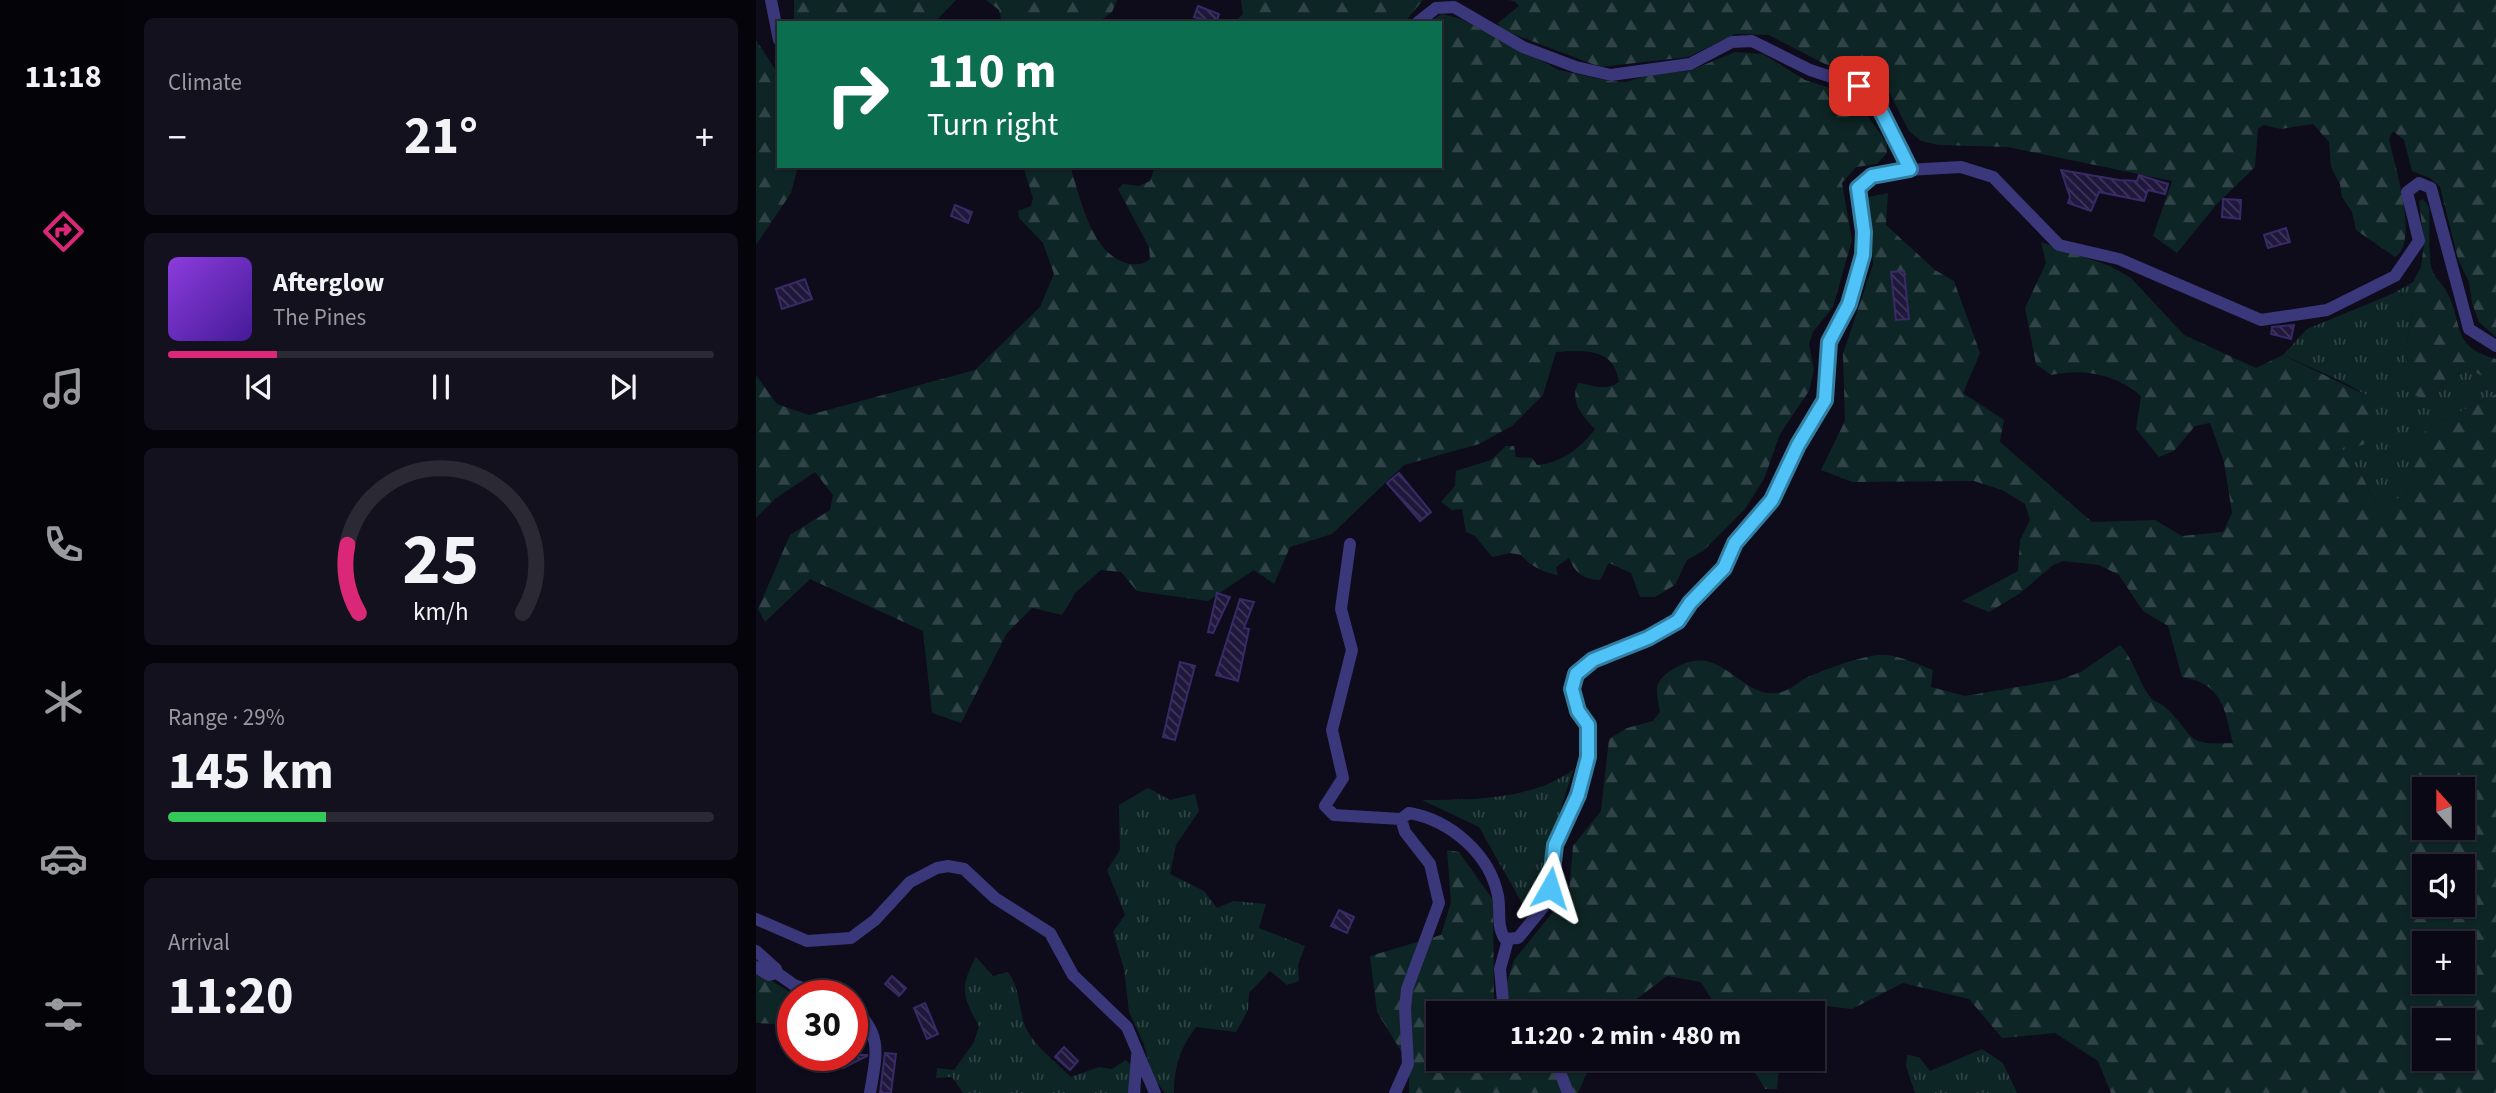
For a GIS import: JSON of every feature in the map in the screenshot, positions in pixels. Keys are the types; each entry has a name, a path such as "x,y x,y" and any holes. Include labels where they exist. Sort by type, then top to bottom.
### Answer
{"street":[{"path":"771,0 777,30"},
{"path":"1420,21 1436,8 1454,7 1523,47 1576,67 1611,75 1690,64 1732,42 1752,41 1810,70 1859,86 1881,111 1910,169"},
{"path":"1507,940 1522,934 1545,905 1555,845 1583,780 1589,732 1588,725 1578,711 1572,689 1576,674 1593,660 1648,638 1678,621 1690,603 1724,568 1735,543 1772,500 1798,445 1825,400 1829,342 1849,304 1863,255 1864,232 1858,188 1872,176 1910,169 1961,167 1993,177 2059,245 2119,259 2261,320 2327,310 2395,276 2418,241 2407,192 2418,183 2431,188 2469,329 2496,346"},
{"path":"1350,544 1341,609 1352,650 1332,730 1343,778 1325,806 1334,815 1401,819 1409,813 1426,818 1456,834 1473,848 1495,887 1501,932 1507,940"},
{"path":"1395,1093 1408,1064 1407,989 1439,904 1430,864 1405,832 1401,819"},
{"path":"756,919 807,941 851,938 875,920 911,882 937,868 957,866 970,873 995,898 1050,933 1073,975 1127,1027 1155,1093"},
{"path":"1503,1001 1500,969 1507,940"},
{"path":"756,951 787,980"},
{"path":"756,967 769,975 777,973"},
{"path":"868,1023 875,1035 870,1093"},
{"path":"1134,1093 1137,1052"},
{"path":"1560,1071 1568,1093"}],"green space":[{"path":"794,0 956,0 936,21 794,21"},
{"path":"986,0 1117,0 1112,12 1100,21 1002,21 999,10"},
{"path":"1241,0 1423,0 1406,21 1236,21 1243,14"},
{"path":"1508,0 2496,0 2496,337 2479,322 2472,303 2469,282 2458,259 2440,187 2430,178 2412,171 2404,140 2393,131 2389,139 2400,183 2405,220 2402,249 2395,257 2356,230 2352,212 2342,197 2340,184 2331,167 2329,142 2313,124 2281,129 2263,125 2258,129 2255,167 2216,205 2177,253 2153,236 2172,181 2008,147 1938,145 1921,141 1909,131 1890,94 1878,80 1825,64 1769,35 1735,34 1688,57 1600,67 1500,29 1498,23 1519,6"},
{"path":"1442,14 1461,19 1559,70 1609,81 1626,82 1652,74 1689,71 1735,52 1763,54 1805,80 1840,91 1857,101 1887,143 1887,153 1877,164 1856,167 1842,183 1852,240 1833,307 1813,332 1809,344 1814,370 1809,391 1780,434 1764,479 1745,509 1703,551 1687,560 1675,585 1655,597 1640,597 1631,573 1609,563 1600,580 1580,574 1569,558 1556,567 1558,575 1538,568 1521,555 1510,553 1492,557 1475,536 1466,532 1462,509 1452,510 1441,502 1455,486 1456,471 1491,460 1506,446 1514,446 1516,457 1532,458 1537,465 1546,464 1577,448 1595,429 1576,402 1578,383 1609,387 1619,382 1616,371 1611,362 1596,353 1567,351 1556,352 1543,395 1512,426 1479,444 1404,465 1332,534 1290,547 1274,584 1254,570 1208,601 1137,591 1121,572 1101,570 1075,593 1062,615 1032,608 1007,633 961,723 932,713 923,631 810,579 765,622 758,609 790,535 830,510 833,495 815,472 776,498 756,518 756,375 777,404 809,415 975,370 1040,307 1054,274 1043,243 1019,218 1018,211 1031,206 1033,198 1024,168 1071,168 1097,238 1117,259 1136,264 1150,259 1149,247 1118,189 1123,184 1139,186 1150,181 1154,168 1442,168 1442,21 1430,21"},
{"path":"756,40 777,72 777,168 797,168 791,193 756,245"},
{"path":"1888,193 1886,225 1935,270 1954,281 1980,353 1963,393 2004,420 2000,442 2092,522 2155,520 2182,536 2223,532 2232,513 2224,462 2210,423 2195,426 2174,451 2159,457 2136,429 2141,396 2131,388 2110,378 2087,373 2051,375 2036,364 2025,308 2046,263 2041,242 2110,266 2131,278 2184,335 2256,368 2283,355 2376,400 2373,430 2363,445 2340,448 2363,478 2378,507 2407,491 2412,476 2413,442 2431,426 2496,394 2496,1093 2111,1093 2098,1061 2055,1033 2002,1038 1969,999 1903,983 1852,1009 1825,1006 1825,1001 1713,1001 1701,982 1667,976 1634,1001 1508,1001 1506,986 1514,960 1569,892 1573,846 1601,811 1609,739 1627,728 1653,721 1660,712 1657,686 1662,677 1692,661 1706,661 1719,666 1755,689 1768,693 1786,691 1810,676 1848,662 1887,655 1933,670 1931,687 1965,696 2059,680 2081,672 2120,645 2151,698 2165,707 2191,737 2205,743 2233,743 2220,699 2206,685 2182,677 2168,626 2143,611 2119,575 2099,565 2063,561 2053,565 2019,594 1989,612 1962,601 2018,571 2020,540 2030,520 2025,504 2002,490 1974,481 1852,482 1821,470 1845,421 1843,354 1873,264 1868,197"},
{"path":"2423,199 2429,207 2432,270 2451,301 2464,340 2481,354 2496,359 2496,388 2495,383 2466,367 2424,399 2414,395 2405,356 2413,310 2413,282 2421,267 2424,244 2419,201"},
{"path":"2413,282 2413,310 2405,356 2424,399 2466,367 2496,383 2496,394 2431,426 2413,481 2400,500 2378,507 2363,478 2339,448 2375,400 2283,355 2307,329 2392,294"},
{"path":"1574,769 1527,912 1479,827 1422,800 1461,800 1521,792 1540,787"},
{"path":"1148,788 1170,800 1195,794 1199,811 1176,845 1170,874 1204,891 1217,908 1233,901 1266,904 1259,928 1305,946 1298,965 1299,981 1287,985 1270,971 1249,993 1248,1010 1236,1032 1196,1027 1179,1058 1174,1093 1165,1093 1153,1077 1143,1042 1129,1012 1124,969 1113,932 1125,915 1107,870 1120,850 1119,805"},
{"path":"1447,850 1459,852 1493,900 1494,1001 1426,1001 1426,1071 1588,1071 1578,1093 1409,1093 1409,1064 1377,1012 1370,956 1441,935 1451,902"},
{"path":"976,957 993,976 1008,972 1017,991 1027,1031 1071,1077 1099,1067 1112,1069 1126,1060 1138,1072 1141,1093 963,1093 952,1077 936,1078 937,1068 954,1070 974,1042 979,1026 969,1007 965,985"},
{"path":"756,971 777,984 777,1024 756,1023"},
{"path":"1982,1049 2003,1063 2017,1093 1915,1093 1906,1066 1907,1055 1919,1057 1930,1071"},
{"path":"1754,1071 1779,1071 1777,1089 1765,1089"}],"building":[{"path":"1198,6 1219,14 1217,21 1194,17"},
{"path":"2061,170 2119,180 2137,181 2139,175 2168,184 2165,194 2148,190 2144,201 2099,192 2091,211 2068,203 2070,197"},
{"path":"2223,199 2241,200 2240,219 2222,217"},
{"path":"955,205 972,212 968,223 951,216"},
{"path":"2286,228 2290,242 2268,248 2264,235"},
{"path":"1904,271 1909,319 1896,320 1891,272"},
{"path":"805,279 812,299 782,309 776,289"},
{"path":"2294,325 2291,339 2271,334 2272,327"},
{"path":"1399,473 1431,512 1420,521 1387,483"},
{"path":"1217,593 1230,597 1213,633 1208,632"},
{"path":"1240,599 1254,602 1244,628 1249,629 1238,681 1216,675"},
{"path":"1180,662 1195,666 1175,740 1163,737"},
{"path":"1339,910 1354,917 1347,933 1331,926"},
{"path":"892,976 906,988 899,996 885,984"},
{"path":"925,1003 938,1034 927,1039 914,1008"},
{"path":"1064,1047 1078,1061 1070,1070 1055,1057"},
{"path":"885,1053 896,1054 891,1093 880,1093"}],"route":[{"path":"1550,888 1555,845 1571,814 1588,757 1588,725 1578,711 1572,689 1576,674 1593,660 1648,638 1678,621 1690,603 1724,568 1735,543 1772,500 1798,445 1825,400 1829,342 1849,304 1865,243 1858,188 1872,176 1910,169 1903,150 1881,111 1859,86"}]}
